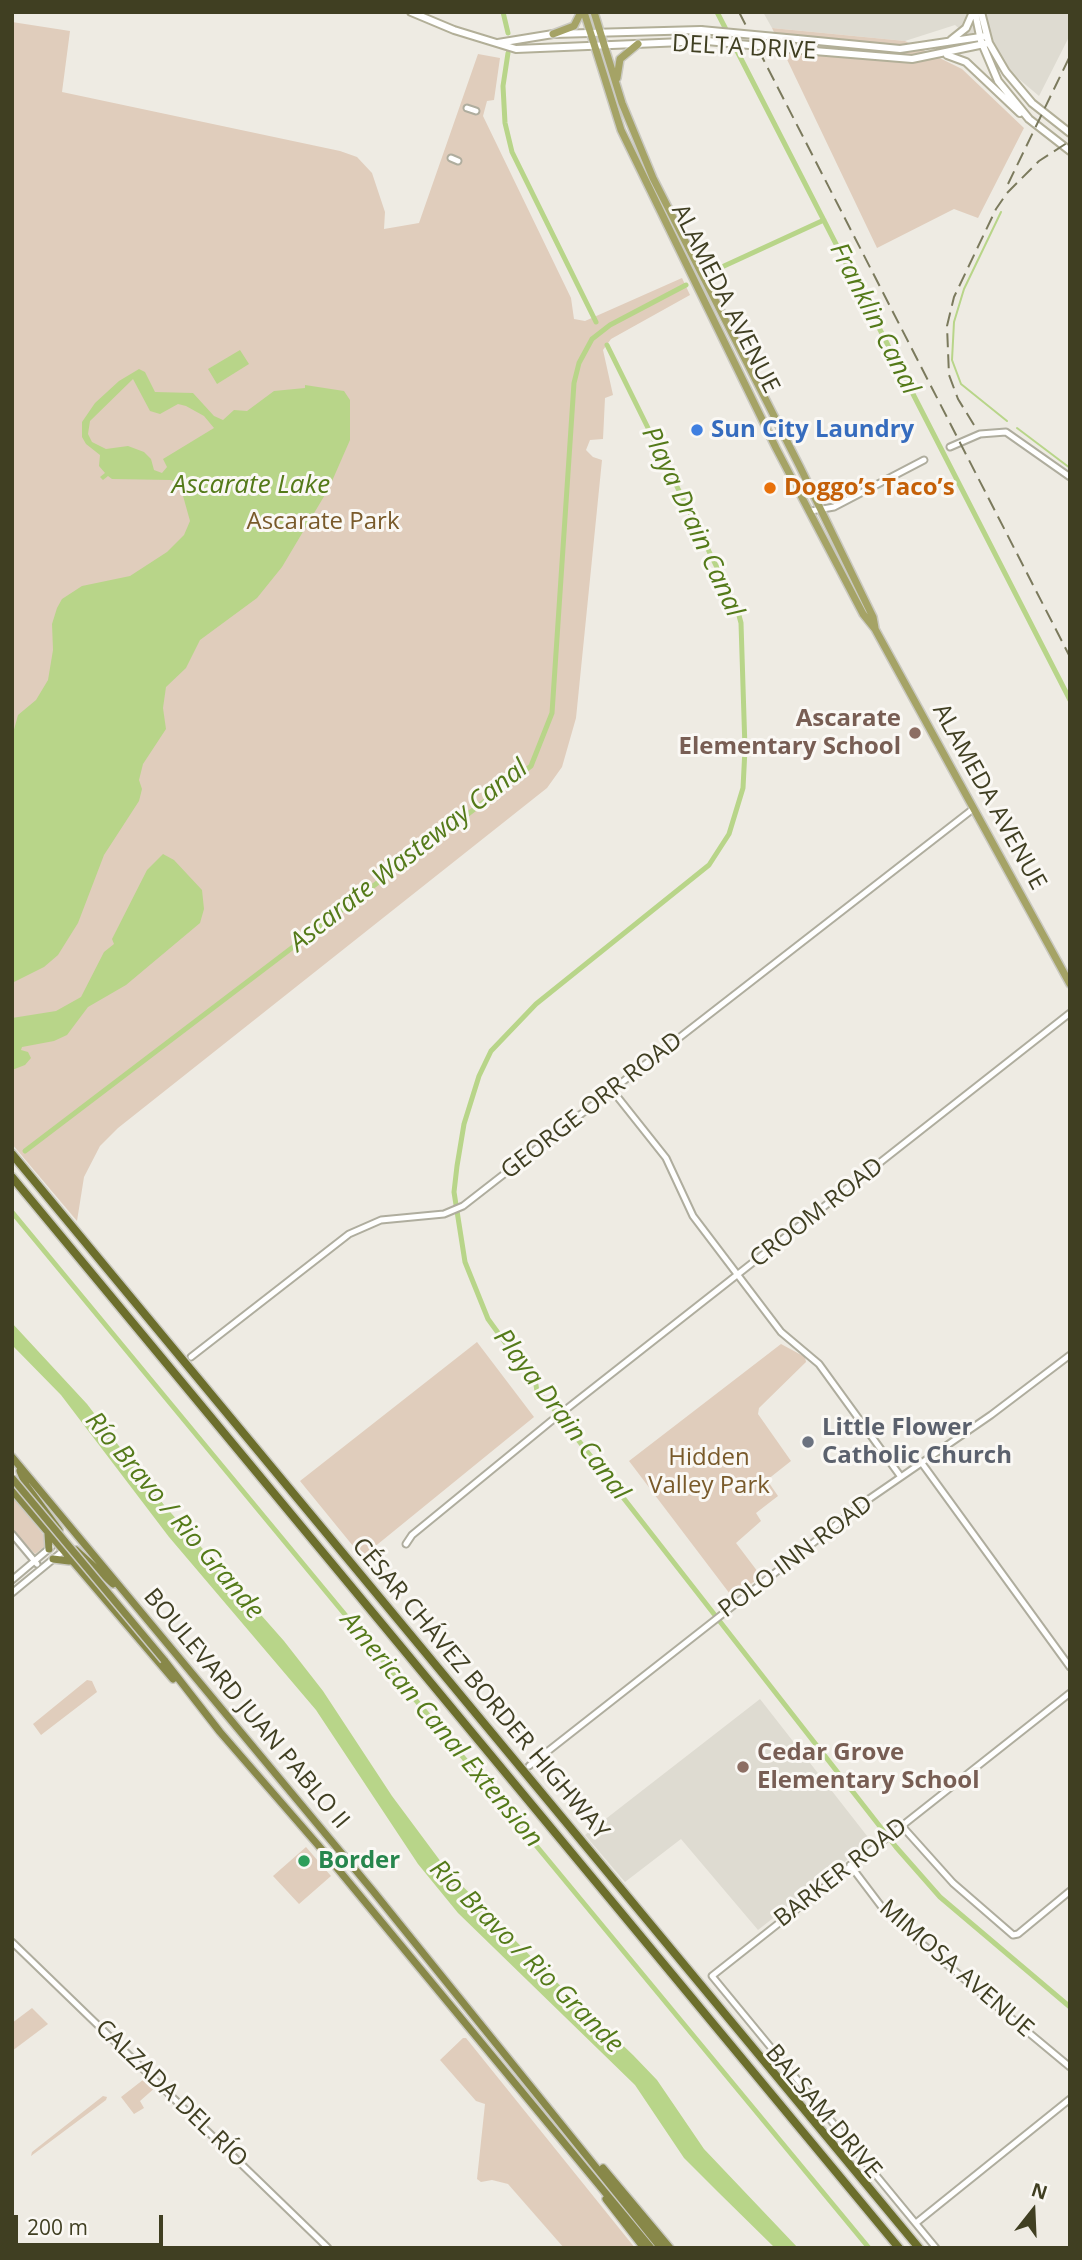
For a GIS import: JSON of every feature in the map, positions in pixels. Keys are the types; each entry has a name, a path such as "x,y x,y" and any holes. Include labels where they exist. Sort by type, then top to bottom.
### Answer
{"highway":[{"name":"CÉSAR CHÁVEZ BORDER HIGHWAY","path":"12,1154 919,2248"},
{"name":"CÉSAR CHÁVEZ BORDER HIGHWAY","path":"12,1177 899,2248"},
{"path":"14,1459 26,1485 58,1528 61,1545"},
{"name":"BOULEVARD JUAN PABLO II","path":"14,1459 588,2154 662,2248"},
{"name":"BOULEVARD JUAN PABLO II","path":"12,1478 164,1660 220,1732 318,1845 651,2248"},
{"path":"12,1490 220,1732"},
{"path":"46,1530 49,1549"},
{"path":"61,1545 72,1546 103,1578 120,1588"},
{"path":"53,1559 64,1559 78,1569"},
{"path":"588,2154 612,2176 670,2248"},
{"path":"584,2167 644,2248"}],"main road":[{"name":"DELTA DRIVE","path":"411,12 504,47 536,49 593,44 707,41 887,59 942,54 985,41"},
{"name":"ALAMEDA AVENUE","path":"582,12 621,130 642,176 863,614 875,629 1070,984"},
{"path":"553,34 574,26 582,12"},
{"name":"ALAMEDA AVENUE","path":"594,12 617,86 653,177 873,617 875,629"},
{"path":"974,12 977,26 985,41 1023,93 1070,133"},
{"path":"946,44 962,33 974,12"},
{"path":"981,12 985,41 998,81 1029,119"},
{"name":"DELTA DRIVE","path":"498,43 553,34 701,30 890,49 985,41"},
{"path":"535,37 536,49"},
{"path":"617,86 620,59 638,44"},
{"path":"942,54 966,62 1006,103 1070,151"}],"street":[{"path":"467,108 476,111"},
{"path":"451,158 458,161"},
{"path":"950,447 980,434 1006,432 1070,477"},
{"path":"811,511 834,507 924,460"},
{"name":"GEORGE ORR ROAD","path":"191,1357 349,1234 381,1220 451,1212 459,1208 973,809"},
{"name":"CROOM ROAD","path":"406,1544 412,1535 565,1411 1070,1013"},
{"path":"612,1090 660,1149 693,1216 781,1332 818,1364 901,1477"},
{"name":"POLO INN ROAD","path":"529,1766 901,1477 991,1415 1070,1355"},
{"path":"921,1462 1070,1667"},
{"path":"12,1534 41,1569"},
{"path":"12,1580 49,1549 61,1545"},
{"path":"12,1593 53,1559 61,1545"},
{"name":"BARKER ROAD","path":"712,1976 881,1839 1070,1693"},
{"path":"901,1825 953,1882 1013,1934 1018,1934 1070,1891"},
{"name":"MIMOSA AVENUE","path":"850,1865 881,1906 909,1933 1070,2067"},
{"name":"CALZADA DEL RÍO","path":"12,1942 328,2248"},
{"name":"BALSAM DRIVE","path":"712,1976 936,2248"},
{"path":"916,2222 1070,2099"}],"shaded area":[{"path":"763,12 1070,12 1070,35 1039,96 955,25 905,41 772,28"},
{"name":"Cedar Grove Elementary School","path":"760,1699 871,1841 758,1930 681,1839 625,1882 585,1835"}],"green space":[{"name":"Ascarate Park","path":"12,22 70,31 62,92 340,151 357,157 372,173 385,212 384,229 419,223 478,54 500,58 494,100 487,101 483,116 571,298 574,319 585,321 682,278 690,295 611,339 603,350 613,395 605,398 603,439 590,440 586,450 593,457 602,460 576,718 562,767 547,788 118,1128 100,1146 84,1177 77,1221 12,1144"},
{"path":"772,28 905,41 962,69 1024,128 978,218 954,209 877,248"},
{"path":"477,1342 534,1417 362,1557 300,1481"},
{"name":"Hidden Valley Park","path":"781,1344 805,1357 806,1362 759,1408 758,1414 791,1461 767,1480 778,1496 756,1513 761,1521 736,1543 761,1576 733,1598 629,1461"},
{"path":"12,1496 46,1538 44,1547 35,1554 12,1529"},
{"path":"87,1680 92,1681 97,1692 41,1735 33,1724"},
{"name":"Border","path":"306,1847 331,1876 299,1904 273,1876"},
{"path":"32,2008 48,2024 12,2051 12,2023"},
{"path":"466,2038 635,2248 564,2248 508,2184 492,2180 481,2182 477,2179 485,2104 476,2101 440,2060"},
{"path":"148,2076 157,2086 140,2101 144,2108 134,2114 121,2097"},
{"path":"103,2096 107,2097 106,2100 31,2156 32,2152"}],"water":[{"path":"240,350 249,364 217,384 208,369"},
{"name":"Ascarate Lake","path":"139,369 145,372 155,392 193,393 214,416 223,420 234,410 247,411 274,391 305,388 305,385 344,391 350,400 350,440 329,488 282,567 257,598 200,640 186,668 166,687 163,708 166,729 143,764 139,780 142,789 139,801 104,855 78,923 58,955 44,967 12,983 12,737 18,715 36,700 48,680 53,650 52,624 57,608 62,599 82,586 130,576 167,552 184,535 190,521 180,485 171,480 112,479 108,476 103,480 100,477 105,473 99,466 100,455 86,444 82,437 82,422 95,403 119,381","holes":["133,379 150,411 160,414 178,404 186,406 204,416 214,428 163,459 167,467 162,473 154,470 151,459 144,452 128,446 106,449 92,442 88,434 90,421"]},
{"path":"163,854 174,860 202,890 204,909 200,923 126,985 88,1007 67,1035 54,1041 22,1047 21,1050 28,1052 31,1058 25,1065 12,1070 12,1018 56,1011 81,997 104,952 114,944 112,939 147,870"},
{"name":"Río Bravo / Rio Grande","path":"12,1323 87,1404 164,1505 284,1641 323,1691 392,1796 447,1870 544,1970 657,2080 704,2149 798,2248 775,2248 718,2192 684,2158 635,2085 458,1913 418,1864 316,1710 169,1537 61,1395 12,1345"}],"waterway":[{"name":"Playa Drain Canal","path":"503,12 508,33"},
{"name":"Franklin Canal","path":"717,12 1070,700"},
{"name":"Playa Drain Canal","path":"508,53 503,86 505,123 512,152 596,322"},
{"path":"1001,212 964,289 954,322 952,360 961,384 1007,421"},
{"name":"Ascarate Wasteway Canal","path":"711,272 824,220"},
{"name":"Ascarate Wasteway Canal","path":"25,1151 531,766 552,713 574,383 579,363 592,339 610,325 686,285"},
{"name":"Playa Drain Canal","path":"607,345 737,608 741,623 745,749 743,788 729,834 709,865 536,1004 491,1051 479,1076 464,1124 457,1166 454,1192 465,1262 488,1319 536,1385 537,1392 550,1404 896,1847 940,1897 1070,2007"},
{"path":"1017,428 1070,468"},
{"name":"American Canal Extension","path":"12,1212 869,2248"}],"railway":[{"path":"739,12 1070,657"},
{"path":"1008,184 1070,56"},
{"path":"974,425 958,399 949,375 947,326 954,297 996,209 1007,193 1039,161 1070,141"}],"place":[{"name":"Sun City Laundry","path":"697,430"},
{"name":"Doggo’s Taco’s","path":"770,488"},
{"name":"Ascarate Elementary School","path":"915,733"},
{"name":"Little Flower Catholic Church","path":"808,1442"},
{"name":"Cedar Grove Elementary School","path":"743,1767"},
{"name":"Border","path":"304,1861"}]}
